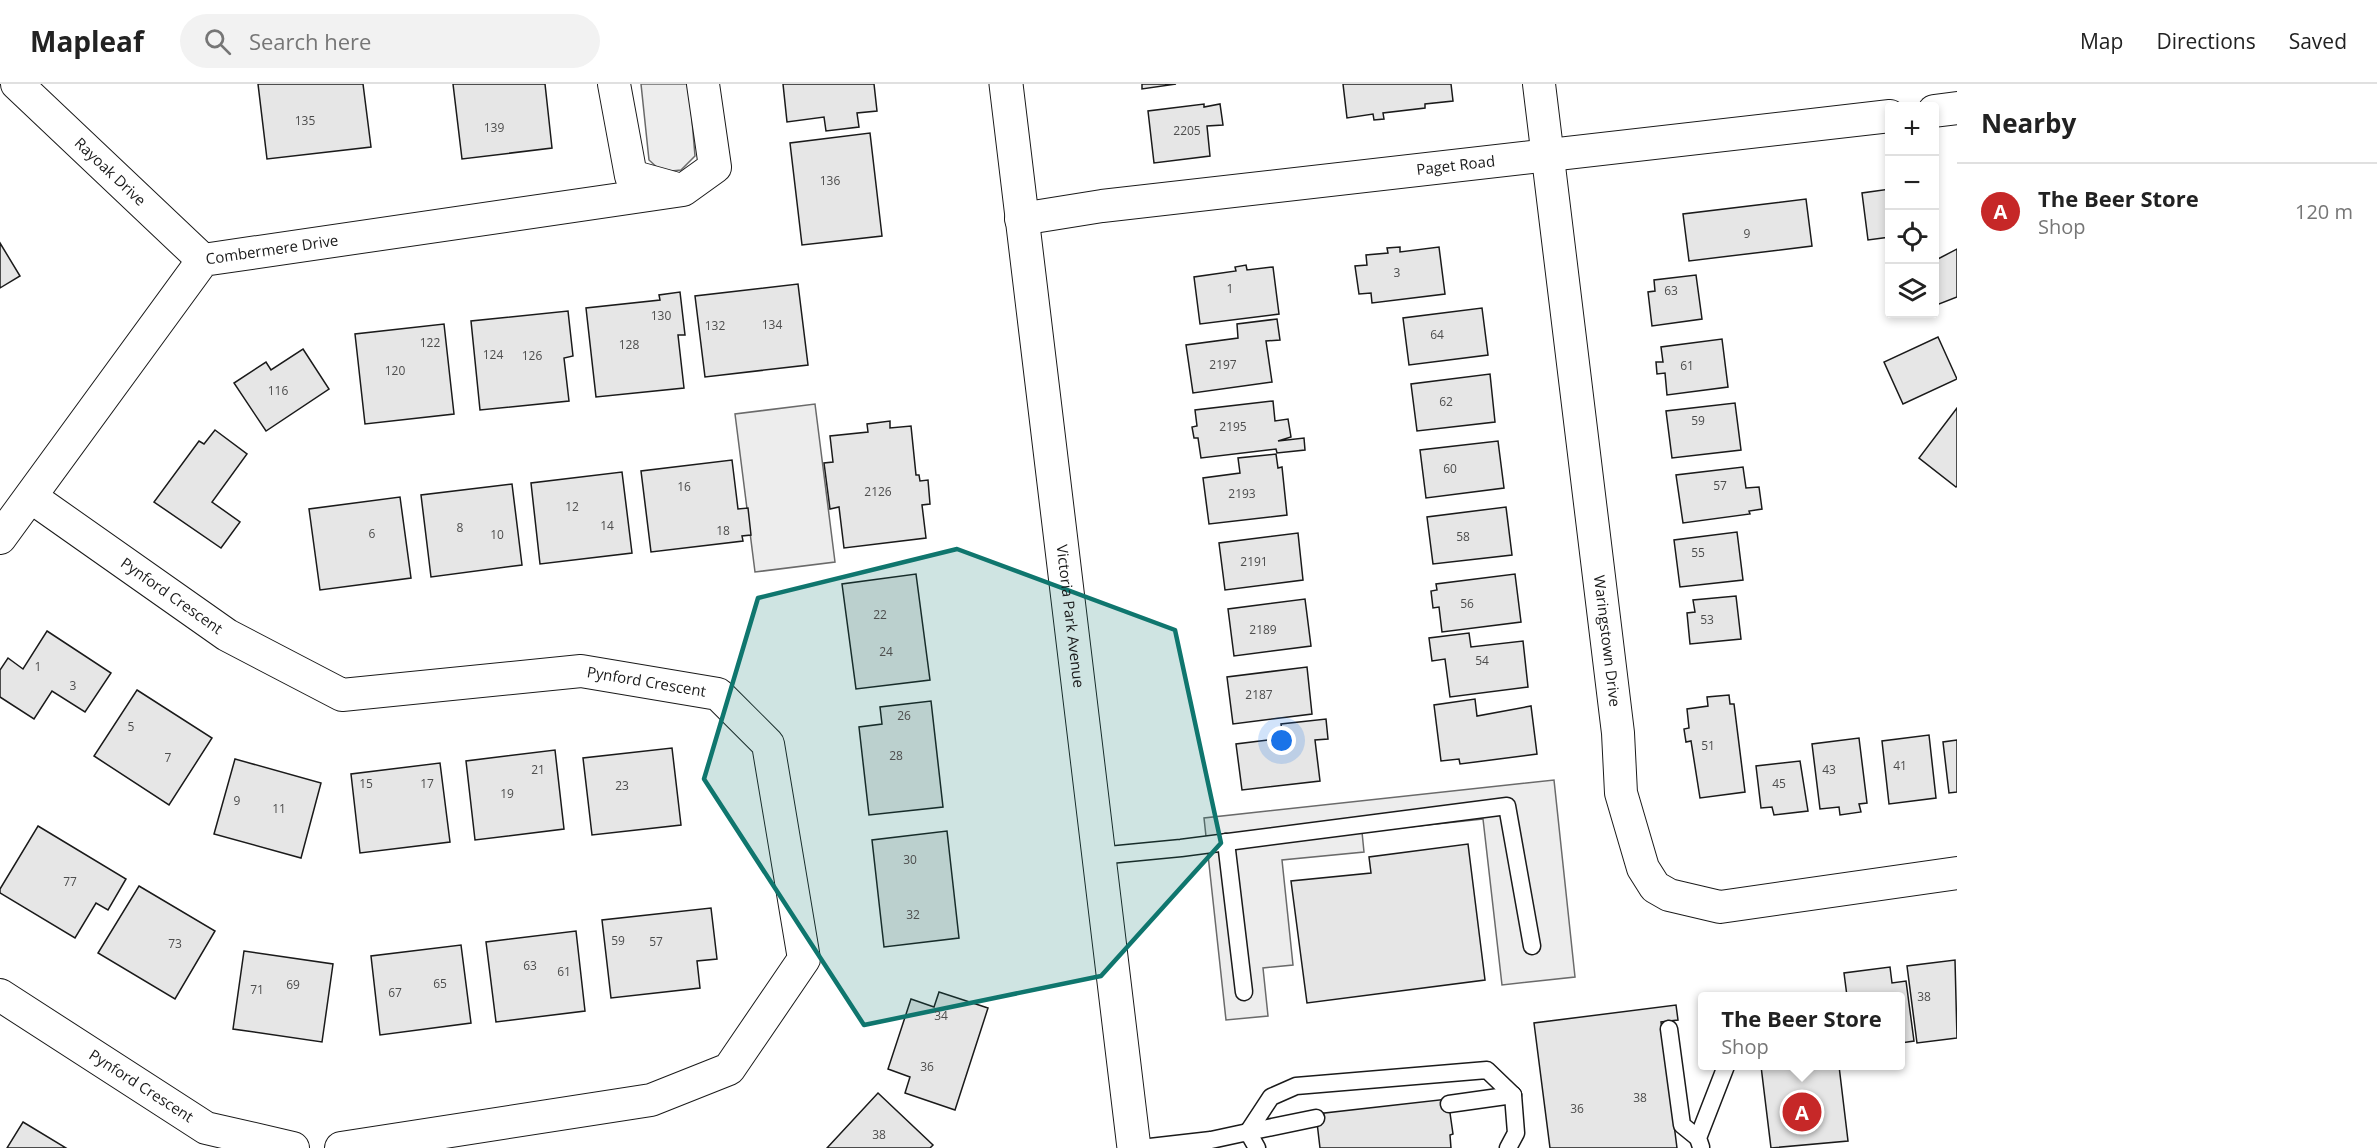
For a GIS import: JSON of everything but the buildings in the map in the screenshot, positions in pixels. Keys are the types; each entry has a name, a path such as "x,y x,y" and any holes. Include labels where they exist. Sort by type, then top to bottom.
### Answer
{"main road":[{"name":"Victoria Park Avenue","path":"1006,84 1134,1148"}],"street":[{"name":"Rayoak Drive","path":"17,84 203,260"},
{"path":"614,84 631,176 683,190"},
{"name":"Combermere Drive","path":"0,538 203,260 683,190 715,167 703,84"},
{"name":"Waringstown Drive","path":"1539,84 1618,733 1621,793 1643,868 1655,886 1669,895 1720,907 1957,873"},
{"path":"1939,110 1957,108"},
{"name":"Paget Road","path":"1021,219 1102,206 1885,117"},
{"name":"Pynford Crescent","path":"31,497 227,635 342,695 581,671 718,694 768,744 804,958 729,1069 651,1100 341,1148"},
{"name":"Pynford Crescent","path":"0,995 206,1128 293,1148"}],"lane":[{"path":"1098,855 1226,842 1507,807 1532,946"},
{"path":"1226,842 1244,992"},
{"path":"1669,1029 1682,1125 1700,1143 1724,1070"},
{"path":"1248,1131 1271,1096 1296,1086 1487,1070 1513,1095 1516,1133 1508,1148"},
{"path":"1449,1104 1513,1095"},
{"path":"1141,1148 1211,1140 1316,1118"},
{"path":"1248,1131 1257,1148"}],"highlighted area":[{"path":"957,549 1175,630 1221,843 1101,976 864,1025 704,779 758,598"}],"shaded area":[{"path":"641,84 689,84 695,156 681,170 662,172 649,160"},
{"path":"815,404 835,562 755,572 735,414"},
{"path":"1554,780 1575,977 1502,985 1483,819 1362,832 1364,852 1282,860 1293,965 1263,968 1268,1016 1226,1020 1204,818"}],"place":[{"name":"The Beer Store","path":"1802,1112"}]}
